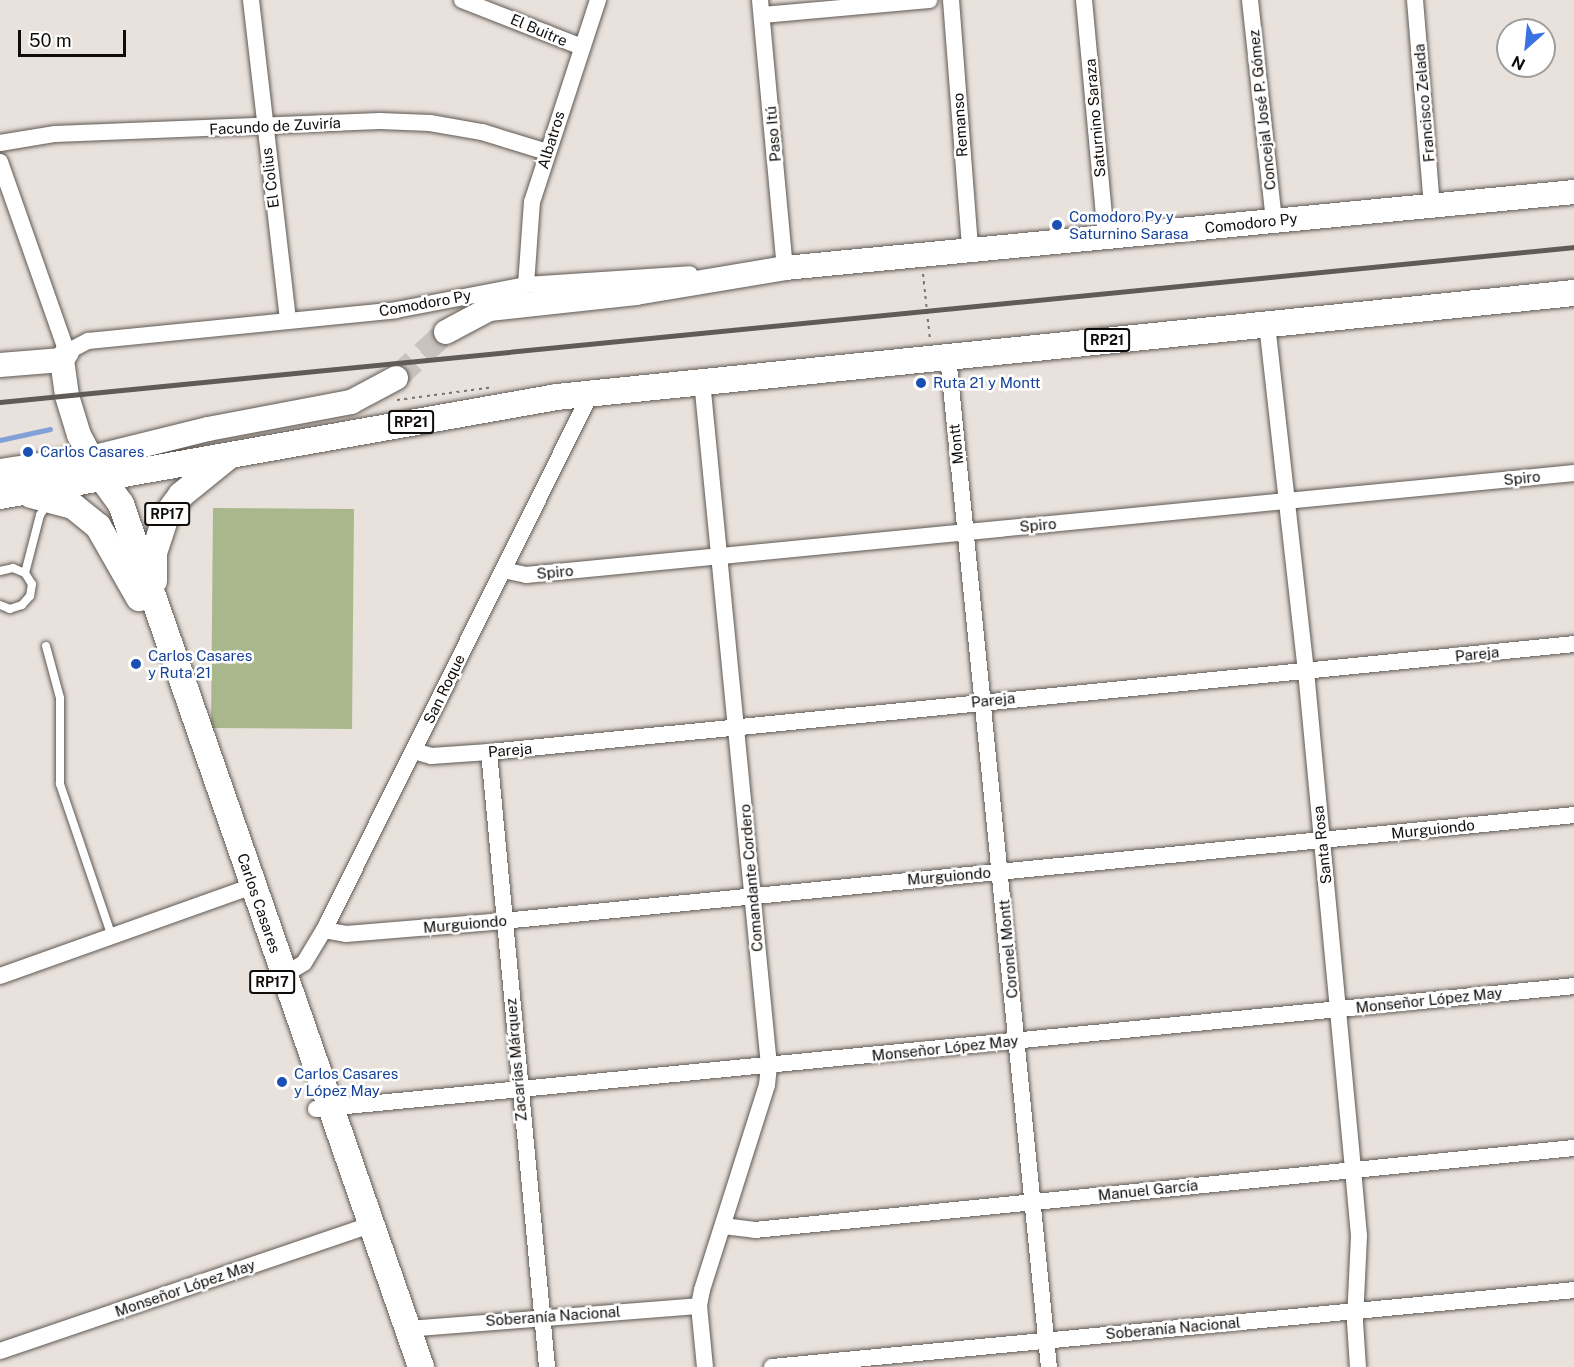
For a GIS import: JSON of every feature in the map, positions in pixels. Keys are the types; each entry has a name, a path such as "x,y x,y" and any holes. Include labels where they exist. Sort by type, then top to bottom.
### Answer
{"main road":[{"name":"Comodoro Py","path":"446,332 489,309 636,293 785,268 1574,192"},
{"name":"RP21","path":"0,472 105,470 232,454 591,393 1574,293"},
{"name":"Comodoro Py","path":"0,365 65,356"},
{"name":"Carlos Casares","path":"65,356 67,396 105,470 109,512 146,599 364,1227 404,1367"},
{"path":"105,470 208,429 342,404 396,387"},
{"name":"RP17","path":"146,599 154,553 166,516 188,488 232,454"},
{"name":"RP21","path":"10,494 105,470"},
{"name":"RP17","path":"10,494 51,499 73,506 98,526 146,599"},
{"name":"Carlos Casares","path":"246,888 284,975 322,1107"},
{"name":"Carlos Casares","path":"364,1227 408,1329 421,1367"}],"street":[{"name":"El Colius","path":"251,0 288,320"},
{"name":"El Buitre","path":"462,0 582,47"},
{"name":"Albatros","path":"526,285 527,232 547,152 598,0"},
{"path":"761,7 929,0"},
{"name":"Remanso","path":"951,0 970,249"},
{"name":"Saturnino Saraza","path":"1084,0 1106,237"},
{"name":"Concejal José P. Gómez","path":"1250,0 1274,220"},
{"name":"Francisco Zelada","path":"1415,0 1432,205"},
{"name":"Paso Itú","path":"761,7 785,268"},
{"name":"Facundo de Zuviría","path":"0,143 55,134 380,121 430,123 482,132 547,152"},
{"name":"Carlos Casares","path":"0,162 65,356"},
{"name":"Comodoro Py","path":"65,356 88,341 396,310 526,285 785,268"},
{"name":"Santa Rosa","path":"1267,324 1306,671 1359,1236 1355,1311 1358,1367"},
{"name":"Montt","path":"940,357 965,532"},
{"name":"Comandante Cordero","path":"702,381 769,1066 767,1085 699,1306 705,1367"},
{"name":"San Roque","path":"284,975 304,963 324,930 591,393"},
{"name":"Spiro","path":"503,570 526,575 1574,473"},
{"name":"Coronel Montt","path":"965,532 1049,1367"},
{"name":"Pareja","path":"414,751 431,756 489,752 981,701 1574,644"},
{"name":"Zacarías Márquez","path":"489,752 503,921 547,1367"},
{"name":"Murguiondo","path":"324,930 346,934 503,921 1574,814"},
{"path":"0,976 246,888"},
{"name":"Monseñor López May","path":"322,1107 769,1066 1574,986"},
{"name":"Manuel García","path":"723,1226 755,1230 1574,1148"},
{"name":"Monseñor López May","path":"0,1352 364,1227"},
{"name":"Soberanía Nacional","path":"772,1367 1574,1290"},
{"name":"Soberanía Nacional","path":"408,1329 699,1306"}],"lane":[{"path":"25,573 40,515 51,499"},
{"path":"0,571 13,568 25,573 32,584 30,596 22,606 10,609 0,605"},
{"path":"46,646 60,698 60,784 112,937"}],"path":[{"path":"922,254 940,357"},
{"path":"396,387 397,402 493,387"}],"green space":[{"path":"213,508 354,509 352,729 211,728"}],"waterway":[{"path":"0,440 50,429"}],"tunnel":[{"path":"396,378 446,332"}],"railway":[{"path":"0,402 1574,247"}],"place":[{"name":"Comodoro Py y Saturnino Sarasa","path":"1057,225"},
{"name":"Ruta 21 y Montt","path":"921,383"},
{"name":"Carlos Casares","path":"28,452"},
{"name":"Carlos Casares y Ruta 21","path":"136,664"},
{"name":"Carlos Casares y López May","path":"282,1082"}]}
